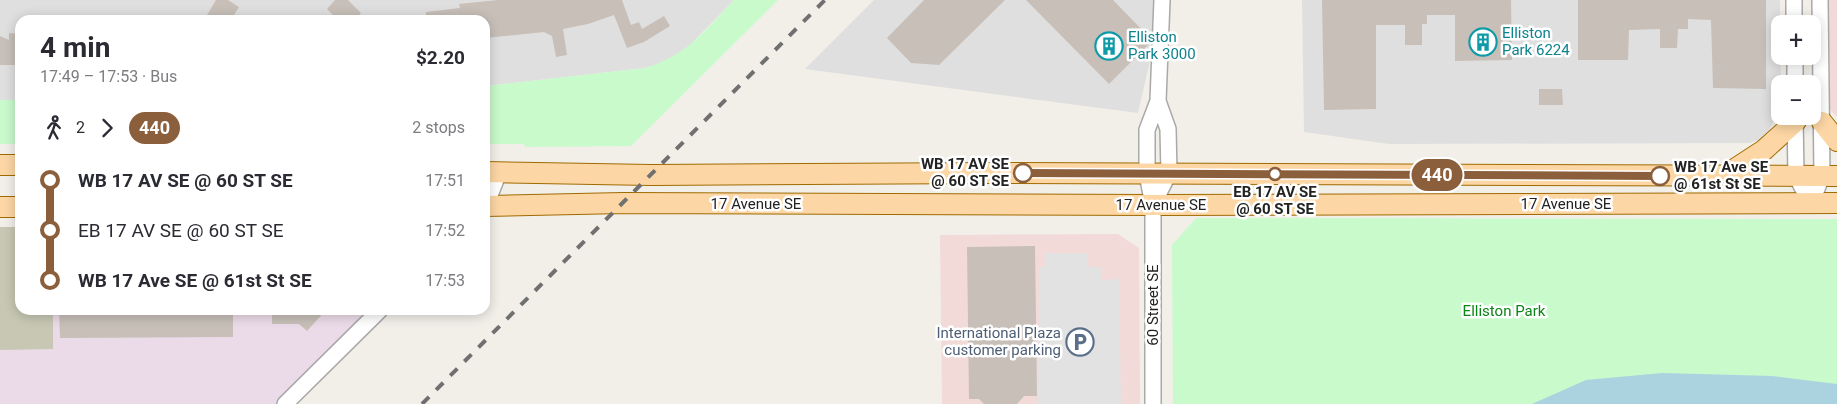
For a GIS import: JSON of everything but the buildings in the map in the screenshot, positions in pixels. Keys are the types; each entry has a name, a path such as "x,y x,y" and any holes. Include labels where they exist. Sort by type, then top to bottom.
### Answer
{"main road":[{"path":"1822,122 1837,141"},
{"path":"1724,176 1764,150 1790,125"},
{"path":"0,165 15,165"},
{"name":"17 Avenue SE","path":"492,172 651,175 1169,173 1830,176"},
{"name":"17 Avenue SE","path":"490,207 623,203 1153,205 1837,203"},
{"path":"0,207 15,207"}],"street":[{"name":"60 Street SE","path":"1153,404 1153,205 1146,174 1148,130 1158,101 1162,0"},
{"path":"1794,0 1794,15"},
{"path":"1796,125 1796,176 1811,204 1830,176 1822,122 1820,0"},
{"name":"60 Street SE","path":"1153,205 1169,173 1168,129 1158,101"},
{"path":"285,404 375,315"}],"shaded area":[{"path":"0,0 734,0 684,51 665,62 645,68 490,85 490,15 15,15 15,100 0,100"},
{"path":"874,0 1153,0 1155,39 1138,113 805,69"},
{"path":"1302,0 1780,0 1780,15 1771,15 1771,65 1781,65 1781,75 1771,75 1772,125 1768,132 1759,140 1749,143 1389,144 1304,132"},
{"path":"1829,0 1837,0 1837,117 1830,110"},
{"path":"0,227 15,227 15,315 375,315 285,404 0,404"},
{"path":"0,227 15,227 15,315 53,315 53,349 0,350"},
{"path":"1118,234 1139,248 1140,404 942,404 940,235"},
{"name":"International Plaza customer parking","path":"1045,253 1088,253 1088,267 1102,267 1102,280 1119,279 1121,404 1038,404 1039,267 1045,267"}],"green space":[{"path":"734,0 778,0 631,146 525,147 524,144 490,144 490,85 645,68 673,56 704,32"},
{"path":"0,100 15,100 15,144 0,144"},
{"name":"Elliston Park","path":"1196,218 1837,219 1837,404 1173,404 1172,245"}],"water":[{"path":"1662,373 1772,376 1837,384 1837,404 1532,404 1586,380"}],"railway":[{"path":"422,404 825,0"}],"bus line":[{"name":"440","path":"1023,173 1660,176"}],"place":[{"name":"Elliston Park 6224","path":"1483,42"},
{"name":"Elliston Park 3000","path":"1109,46"},
{"name":"WB 17 AV SE @ 60 ST SE","path":"1023,173"},
{"name":"EB 17 AV SE @ 60 ST SE","path":"1275,174"},
{"name":"WB 17 Ave SE @ 61st St SE","path":"1660,176"},
{"name":"International Plaza customer parking","path":"1080,342"}]}
